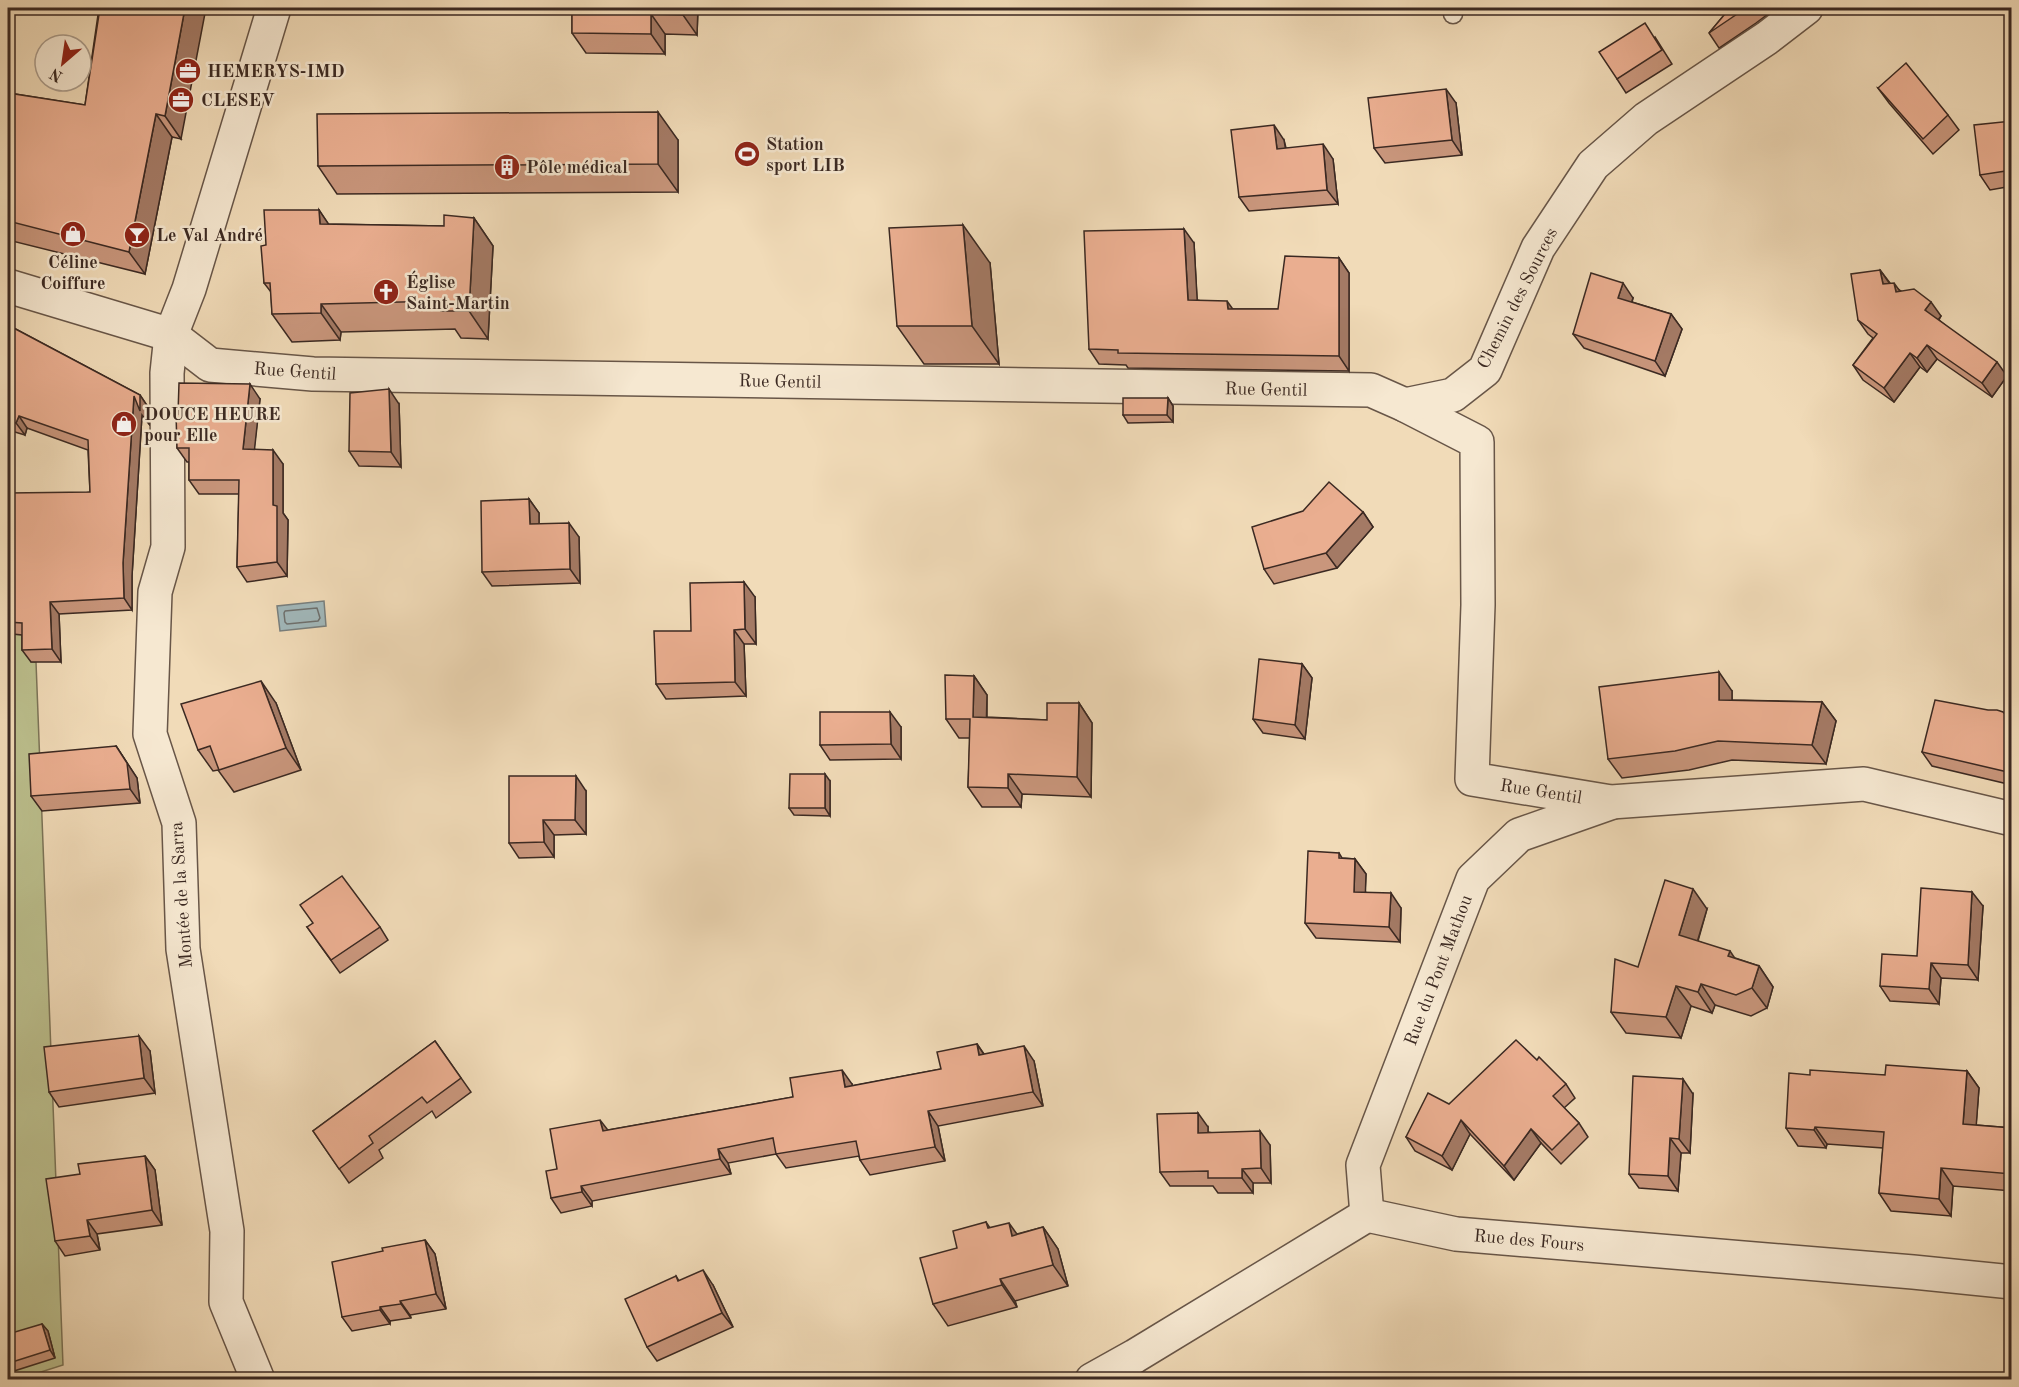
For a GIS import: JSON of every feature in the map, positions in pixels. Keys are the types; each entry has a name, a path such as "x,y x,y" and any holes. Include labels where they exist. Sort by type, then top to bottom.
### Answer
{"street":[{"name":"Montée de la Sarra","path":"258,1380 226,1302 227,1231 183,949 179,823 150,734 155,592 168,547 167,373 171,335 189,289 274,8"},
{"name":"Chemin des Sources","path":"1405,405 1453,395 1485,370 1538,248 1593,165 1646,119 1767,38 1806,8"},
{"path":"8,286 171,335"},
{"name":"Rue Gentil","path":"171,335 210,365 313,374 1371,390 1477,442 1478,605 1472,780 1611,802 1864,784 2012,819"},
{"name":"Rue du Pont Mathou","path":"1366,1215 1363,1165 1473,879 1519,835 1611,802"},
{"path":"1092,1380 1366,1215"},
{"name":"Rue des Fours","path":"1366,1215 1456,1234 2012,1282"}],"green space":[{"path":"8,587 12,634 31,635 31,662 36,662 63,1365 19,1379 8,1379"}],"water":[{"path":"324,601 326,626 280,631 277,606"}],"building":[{"path":"100,8 185,8 165,116 156,114 129,252 8,221 8,93 85,105 87,93 93,93 93,53"},
{"path":"572,8 683,8 683,15 651,14 651,34 572,33"},
{"path":"1730,8 1746,8 1709,33"},
{"path":"1645,23 1662,50 1617,79 1599,52"},
{"path":"1906,63 1948,115 1923,139 1878,88"},
{"path":"1446,89 1452,140 1374,148 1368,98"},
{"path":"658,112 658,164 318,166 317,114"},
{"path":"2012,121 2012,170 1980,175 1974,125"},
{"path":"1274,125 1277,149 1323,144 1327,190 1239,197 1231,130"},
{"name":"Église Saint-Martin","path":"264,210 319,210 320,224 444,226 444,215 474,218 469,311 441,311 441,301 321,304 321,313 272,314 270,283 264,283 261,246 266,245"},
{"path":"963,225 972,326 897,326 889,228"},
{"path":"1184,229 1188,300 1227,301 1228,309 1278,309 1285,256 1339,258 1339,356 1118,353 1118,350 1089,349 1084,231"},
{"path":"1880,270 1883,284 1894,283 1896,292 1914,289 1931,302 1925,310 1997,362 1982,383 1927,345 1917,358 1910,353 1884,388 1853,365 1877,334 1858,320 1851,274"},
{"path":"1591,273 1623,283 1618,298 1671,314 1655,361 1573,334"},
{"path":"8,325 140,395 140,411 134,396 123,563 124,598 50,602 52,649 22,650 22,623 8,622 8,493 90,492 88,440 19,416 16,423 8,420"},
{"path":"179,383 250,384 243,449 273,450 273,505 277,506 277,562 237,567 239,480 189,480 189,448 177,448 176,413 178,414"},
{"path":"389,389 391,452 349,451 350,393"},
{"path":"1123,398 1168,398 1167,415 1123,415"},
{"path":"1329,482 1363,512 1326,553 1264,569 1252,527 1303,511"},
{"path":"529,499 530,524 569,523 570,569 482,572 481,501"},
{"path":"744,582 745,629 734,630 735,682 656,684 654,631 691,631 690,583"},
{"path":"1259,659 1302,664 1295,725 1253,719"},
{"path":"1719,672 1719,700 1822,702 1812,745 1718,741 1675,751 1608,759 1599,687"},
{"path":"945,675 974,676 973,717 1047,720 1047,703 1079,703 1077,777 1008,774 1008,788 968,787 970,719 946,719"},
{"path":"261,681 286,748 219,770 210,746 198,750 181,704"},
{"path":"1935,700 2003,712 2012,721 2012,773 1922,752"},
{"path":"820,712 890,712 891,744 820,745"},
{"path":"116,746 127,763 130,789 31,796 29,754"},
{"path":"790,774 825,774 825,808 789,808"},
{"path":"509,776 576,776 575,820 543,820 544,842 509,843"},
{"path":"1308,851 1339,853 1339,858 1355,859 1354,892 1391,893 1389,927 1305,923"},
{"path":"342,876 380,927 331,960 307,927 313,923 300,905"},
{"path":"1665,880 1693,889 1679,935 1730,951 1728,956 1759,966 1752,988 1736,995 1701,984 1698,992 1676,986 1666,1017 1611,1012 1615,959 1638,967"},
{"path":"1921,888 1972,892 1968,965 1931,963 1929,989 1880,986 1882,954 1917,956"},
{"path":"139,1036 144,1078 49,1092 44,1047"},
{"path":"1516,1040 1537,1060 1539,1057 1566,1084 1553,1096 1579,1123 1552,1150 1531,1129 1504,1166 1461,1120 1442,1156 1406,1137 1428,1093 1449,1104"},
{"path":"435,1041 461,1078 427,1103 422,1097 369,1136 373,1143 339,1169 313,1131"},
{"path":"977,1044 979,1055 1024,1046 1033,1092 928,1111 935,1147 860,1160 856,1141 776,1154 773,1138 718,1149 720,1159 581,1186 582,1192 551,1198 546,1171 557,1169 550,1129 600,1120 603,1131 793,1097 790,1078 842,1070 845,1087 941,1069 937,1052"},
{"path":"1886,1065 1967,1071 1963,1124 2012,1128 2012,1174 1941,1168 1939,1199 1879,1193 1884,1132 1815,1127 1814,1130 1786,1128 1789,1073 1810,1075 1810,1070 1885,1075"},
{"path":"1633,1076 1683,1079 1679,1139 1670,1138 1668,1176 1629,1174"},
{"path":"1198,1113 1198,1133 1260,1131 1261,1168 1242,1169 1242,1178 1208,1178 1208,1171 1160,1172 1157,1114"},
{"path":"145,1156 152,1210 87,1220 90,1236 55,1241 46,1179 80,1174 78,1164"},
{"path":"986,1222 988,1228 1009,1223 1012,1236 1043,1227 1053,1265 1000,1279 1002,1285 933,1304 920,1258 957,1248 953,1231"},
{"path":"425,1240 436,1294 400,1301 401,1304 380,1307 380,1310 342,1317 332,1262 383,1251 382,1248"},
{"path":"703,1270 722,1313 647,1347 625,1299 676,1276 678,1281"},
{"path":"42,1324 50,1350 9,1363 8,1334"}],"place":[{"name":"HEMERYS-IMD","path":"188,71"},
{"name":"CLESEV","path":"181,100"},
{"name":"Station sport LIB","path":"747,154"},
{"name":"Pôle médical","path":"507,167"},
{"name":"Céline Coiffure","path":"73,234"},
{"name":"Le Val André","path":"137,235"},
{"name":"Église Saint-Martin","path":"386,292"},
{"name":"DOUCE HEURE pour Elle","path":"124,424"}]}
